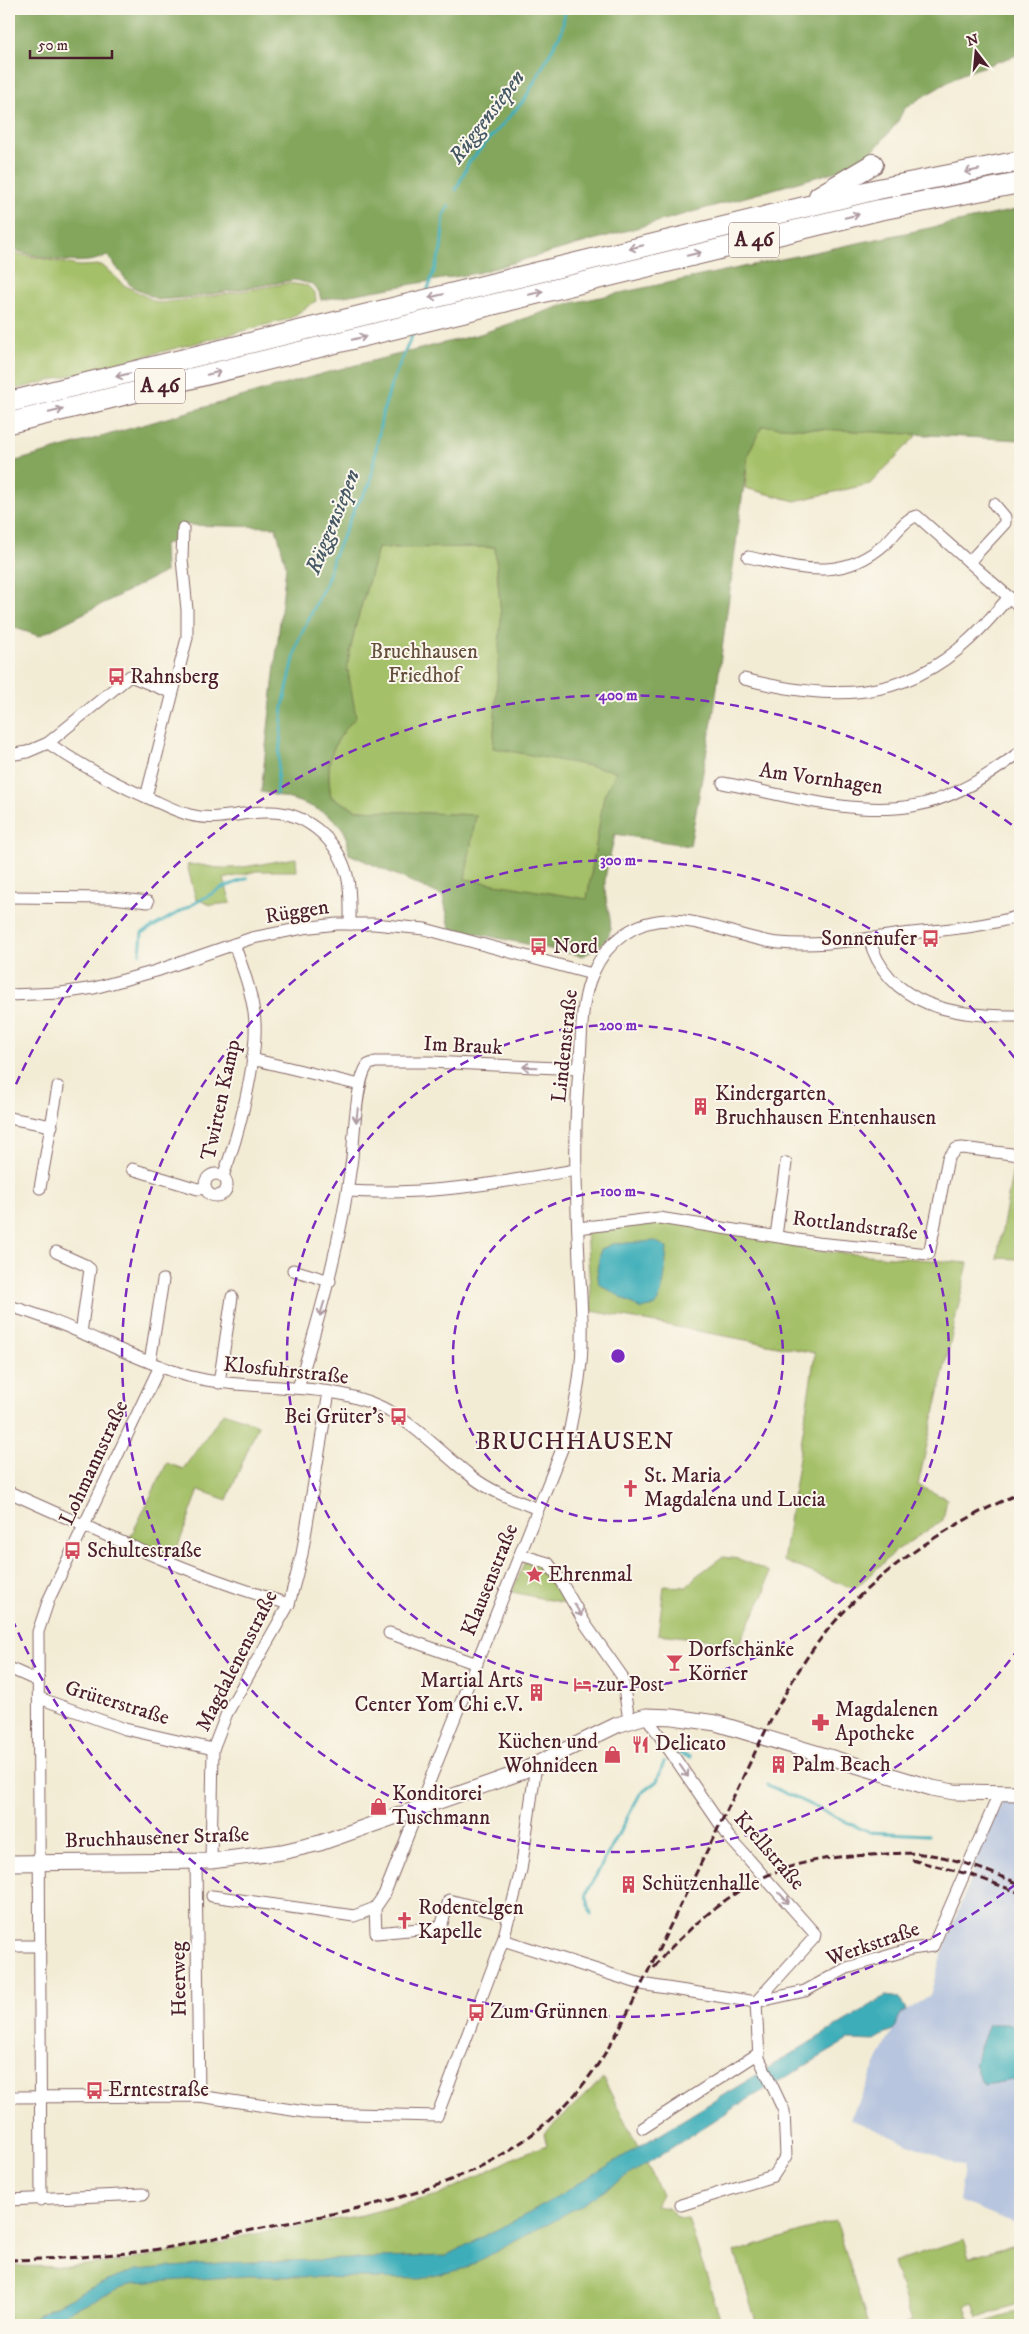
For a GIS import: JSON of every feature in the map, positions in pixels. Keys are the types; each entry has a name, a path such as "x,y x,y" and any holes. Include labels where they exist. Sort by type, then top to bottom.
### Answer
{"highway":[{"name":"A 46","path":"9,402 483,284 878,189 1020,161"},
{"path":"718,228 742,215 824,195 873,164"},
{"name":"A 46","path":"9,423 879,210 1020,182"}],"street":[{"path":"965,559 1005,523 1005,517 994,504"},
{"path":"748,557 811,571 839,567 873,553 911,518 917,516 1020,607"},
{"path":"146,798 188,632 182,559 183,528"},
{"path":"744,679 791,690 828,694 858,693 886,687 911,678 942,662 970,639 1009,597"},
{"path":"9,755 27,752 48,743 130,676 172,693"},
{"path":"48,743 88,771 181,813 200,817 274,812 289,814 308,822 330,842 342,862 348,883 350,924"},
{"name":"Am Vornhagen","path":"723,783 844,805 903,807 924,804 958,790 993,772 1020,752"},
{"path":"9,897 112,898 148,902"},
{"name":"Lindenstraße","path":"538,1510 570,1429 579,1379 582,1344 575,1170 579,1069 585,1007 592,974 604,954 618,938 634,928 662,921 700,924 780,943 805,944 869,938 990,922 1020,916"},
{"name":"Rüggen","path":"9,995 61,993 110,984 163,969 234,944 303,928 350,924 425,929 592,974"},
{"path":"869,938 876,959 889,977 900,988 920,1001 961,1013 1020,1016"},
{"name":"Twirten Kamp","path":"223,1176 237,1134 255,1034 252,1005 234,944"},
{"path":"252,1059 360,1085"},
{"name":"Im Brauk","path":"298,1388 330,1281 348,1191 360,1085 365,1069 375,1062 430,1062 579,1069"},
{"path":"40,1188 58,1087"},
{"path":"9,1118 52,1126"},
{"name":"Rottlandstraße","path":"578,1228 659,1218 825,1244 929,1254 948,1158 952,1152 962,1148 1020,1155"},
{"name":"Rottlandstraße","path":"776,1236 786,1163"},
{"name":"Twirten Kamp","path":"132,1169 198,1189 205,1188"},
{"path":"348,1191 387,1194 432,1192 575,1170"},
{"path":"212,1174 223,1176 228,1186 221,1195 209,1195 205,1188 206,1180 212,1174"},
{"path":"56,1252 90,1269 81,1333"},
{"path":"292,1270 330,1281"},
{"name":"Lohmannstraße","path":"41,2200 41,1864 38,1632 42,1616 85,1527 155,1364 163,1280"},
{"path":"219,1383 232,1297"},
{"name":"Klosfuhrstraße","path":"9,1306 155,1364 219,1383 298,1388 356,1397 398,1416 471,1476 493,1490 538,1510"},
{"name":"Magdalenenstraße","path":"203,1862 213,1750 227,1713 289,1604 302,1554 329,1392"},
{"path":"9,1492 85,1527 226,1585 289,1604"},
{"name":"Klausenstraße","path":"375,1908 384,1895 538,1510"},
{"path":"521,1555 548,1563 557,1574 586,1625 622,1676 629,1720"},
{"name":"Klausenstraße","path":"389,1633 477,1664"},
{"name":"Grüterstraße","path":"9,1668 38,1681"},
{"name":"Grüterstraße","path":"39,1698 125,1729 213,1750"},
{"name":"Bruchhausener Straße","path":"9,1863 203,1862 282,1852 320,1842 417,1810 536,1765 629,1720 646,1716 673,1717 716,1723 932,1788 954,1792 1020,1793"},
{"name":"Krellstraße","path":"646,1716 729,1837 815,1934 814,1938 756,2002"},
{"path":"9,2098 199,2096 312,2113 437,2116 503,1940 510,1916 521,1870 536,1765"},
{"name":"Werkstraße","path":"756,2002 804,1991 847,1968 911,1949 932,1946 999,1794"},
{"name":"Heerweg","path":"199,2096 203,1862"},
{"path":"212,1896 354,1916 375,1908 376,1933 441,1927 449,1900 510,1916"},
{"path":"503,1940 642,1984 756,2002 759,2056 778,2094 784,2111 787,2151 784,2163 773,2176 681,2205"},
{"path":"9,1946 40,1946"},
{"path":"643,2128 759,2056"},
{"path":"9,2200 143,2194"}],"shaded area":[{"path":"1020,1800 1020,2225 959,2201 964,2167 850,2119 900,2015 930,1995 941,1957 976,1864 975,1861 1003,1801"}],"green space":[{"path":"9,9 1020,9 1020,54 962,74 904,109 897,123 862,164 477,273 321,300 319,292 312,284 294,280 195,297 158,300 131,286 107,255 97,259 72,262 45,258 9,249"},
{"path":"1020,209 1020,440 762,426 748,454 714,710 690,846 615,834 605,881 610,919 609,934 596,948 583,956 450,928 443,896 349,854 346,835 341,826 321,811 296,801 261,792 286,566 276,527 178,525 177,541 164,544 165,572 39,636 9,626 9,463 332,371 480,334 567,304","holes":["495,547 501,615 493,748 616,771 604,796 587,899 465,879 476,815 357,810 331,797 329,773 332,753 341,736 356,717 347,666 355,628 378,548"]},
{"path":"9,252 79,266 102,265 124,285 158,303 195,299 289,283 308,286 315,293 316,301 289,319 9,391"},
{"path":"762,425 918,434 870,484 795,501 745,488 748,454"},
{"name":"Bruchhausen Friedhof","path":"495,547 501,615 617,771 604,796 587,900 465,879 476,815 357,810 331,797 329,773 332,753 341,736 356,717 347,667 355,628 378,548"},
{"path":"296,858 297,871 257,871 224,879 231,903 211,905 196,899 187,865 231,868"},
{"path":"1016,1153 1020,1153 1020,1259 997,1258"},
{"path":"674,1219 817,1251 968,1263 918,1485 947,1499 943,1520 897,1550 854,1589 783,1561 815,1353 592,1311 586,1233"},
{"path":"224,1412 258,1425 227,1500 199,1490 174,1557 130,1538 167,1463 183,1469"},
{"path":"722,1557 739,1559 769,1572 765,1592 739,1643 658,1634 664,1586 687,1587 695,1577"},
{"path":"525,1561 549,1568 569,1604 512,1592"},
{"path":"603,2078 662,2194 655,2206 668,2208 679,2218 688,2218 722,2325 47,2325 69,2311 90,2288 18,2325 9,2325 9,2266 69,2267 148,2257 227,2242 227,2239 362,2215 442,2194 520,2155 547,2145 544,2134"},
{"path":"836,2221 868,2325 757,2325 735,2252"},
{"path":"964,2239 970,2258 1015,2244 1020,2261 1020,2304 978,2318 973,2303 965,2306 971,2325 905,2325 905,2323 912,2321 893,2262"},
{"path":"1020,2311 1020,2325 977,2325"}],"water":[{"path":"655,1241 667,1248 663,1286 655,1306 641,1309 599,1284 597,1270 601,1249 613,1244"},
{"path":"886,1996 900,1998 906,2011 900,2015 894,2029 873,2041 849,2040 740,2104 585,2203 466,2268 421,2279 247,2276 134,2283 69,2311 47,2325 18,2325 90,2288 136,2270 221,2263 445,2256 535,2210"},
{"path":"989,2024 1007,2024 1020,2029 1020,2079 984,2085 974,2064"}],"waterway":[{"name":"Rüggensiepen","path":"456,190 469,162 525,99 562,31 565,9"},
{"name":"Rüggensiepen","path":"427,292 441,250 444,215 449,206"},
{"path":"9,223 9,244"},
{"name":"Rüggensiepen","path":"276,794 283,706 298,641 328,578 333,558 355,508 370,484 382,415 392,382 414,331"},
{"path":"140,953 142,933 220,889 247,878"},
{"path":"677,1753 690,1757"},
{"path":"591,1914 586,1894 640,1794 657,1781 664,1762"},
{"path":"768,1785 868,1832 928,1835"}],"railway":[{"path":"9,2260 81,2257 153,2250 350,2210 429,2188 466,2173 502,2155 536,2131 568,2102 583,2085 619,2029 771,1720 813,1648 846,1609 868,1588 915,1551 966,1519 1020,1493"},
{"path":"654,1968 679,1939 737,1892 777,1871 798,1865 845,1856 916,1853 947,1858 1020,1884"},
{"path":"912,1860 972,1875 1020,1893"}],"place":[{"name":"Rahnsberg","path":"116,677"},
{"name":"Sonnenufer","path":"931,939"},
{"name":"Nord","path":"539,947"},
{"name":"Kindergarten Bruchhausen Entenhausen","path":"701,1106"},
{"name":"Bei Grüter's","path":"398,1417"},
{"name":"St. Maria Magdalena und Lucia","path":"630,1488"},
{"name":"Schultestraße","path":"73,1551"},
{"name":"Ehrenmal","path":"534,1575"},
{"name":"Dorfschänke Körner","path":"674,1662"},
{"name":"zur Post","path":"583,1685"},
{"name":"Martial Arts Center Yom Chi e.V.","path":"537,1693"},
{"name":"Magdalenen Apotheke","path":"821,1722"},
{"name":"Delicato","path":"641,1744"},
{"name":"Küchen und Wohnideen","path":"612,1754"},
{"name":"Palm Beach","path":"778,1765"},
{"name":"Konditorei Tuschmann","path":"378,1806"},
{"name":"Schützenhalle","path":"628,1884"},
{"name":"Rodentelgen Kapelle","path":"404,1920"},
{"name":"Zum Grünnen","path":"476,2012"},
{"name":"Erntestraße","path":"94,2090"}],"district":[{"name":"BRUCHHAUSEN","path":"575,1442"}]}
